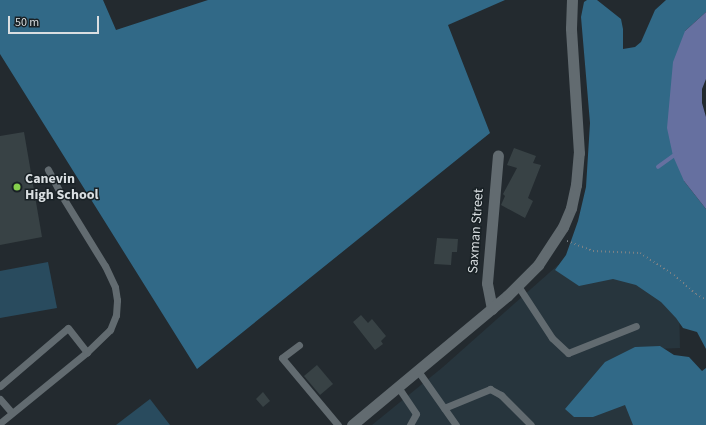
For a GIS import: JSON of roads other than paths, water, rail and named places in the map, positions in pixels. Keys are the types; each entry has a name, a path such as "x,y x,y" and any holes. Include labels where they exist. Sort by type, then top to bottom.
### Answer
{"street":[{"path":"352,425 518,286 538,265 557,237 571,208 576,185 579,153 572,35 572,0"},
{"name":"Saxman Street","path":"492,309 487,284 498,155"}],"lane":[{"path":"0,423 87,352 110,330 113,322 117,300 115,287 105,266 62,196 48,170"},
{"path":"518,286 552,338 568,353 636,326"},
{"path":"0,386 68,328 87,352"},
{"path":"298,345 282,358 338,425"},
{"path":"418,371 456,425"},
{"path":"398,387 416,414 410,425"},
{"path":"444,408 490,389 501,395 530,425"},
{"path":"0,399 12,413"}],"waterway":[{"path":"658,167 677,153"}],"place":[{"name":"Canevin High School","path":"17,187"}]}
